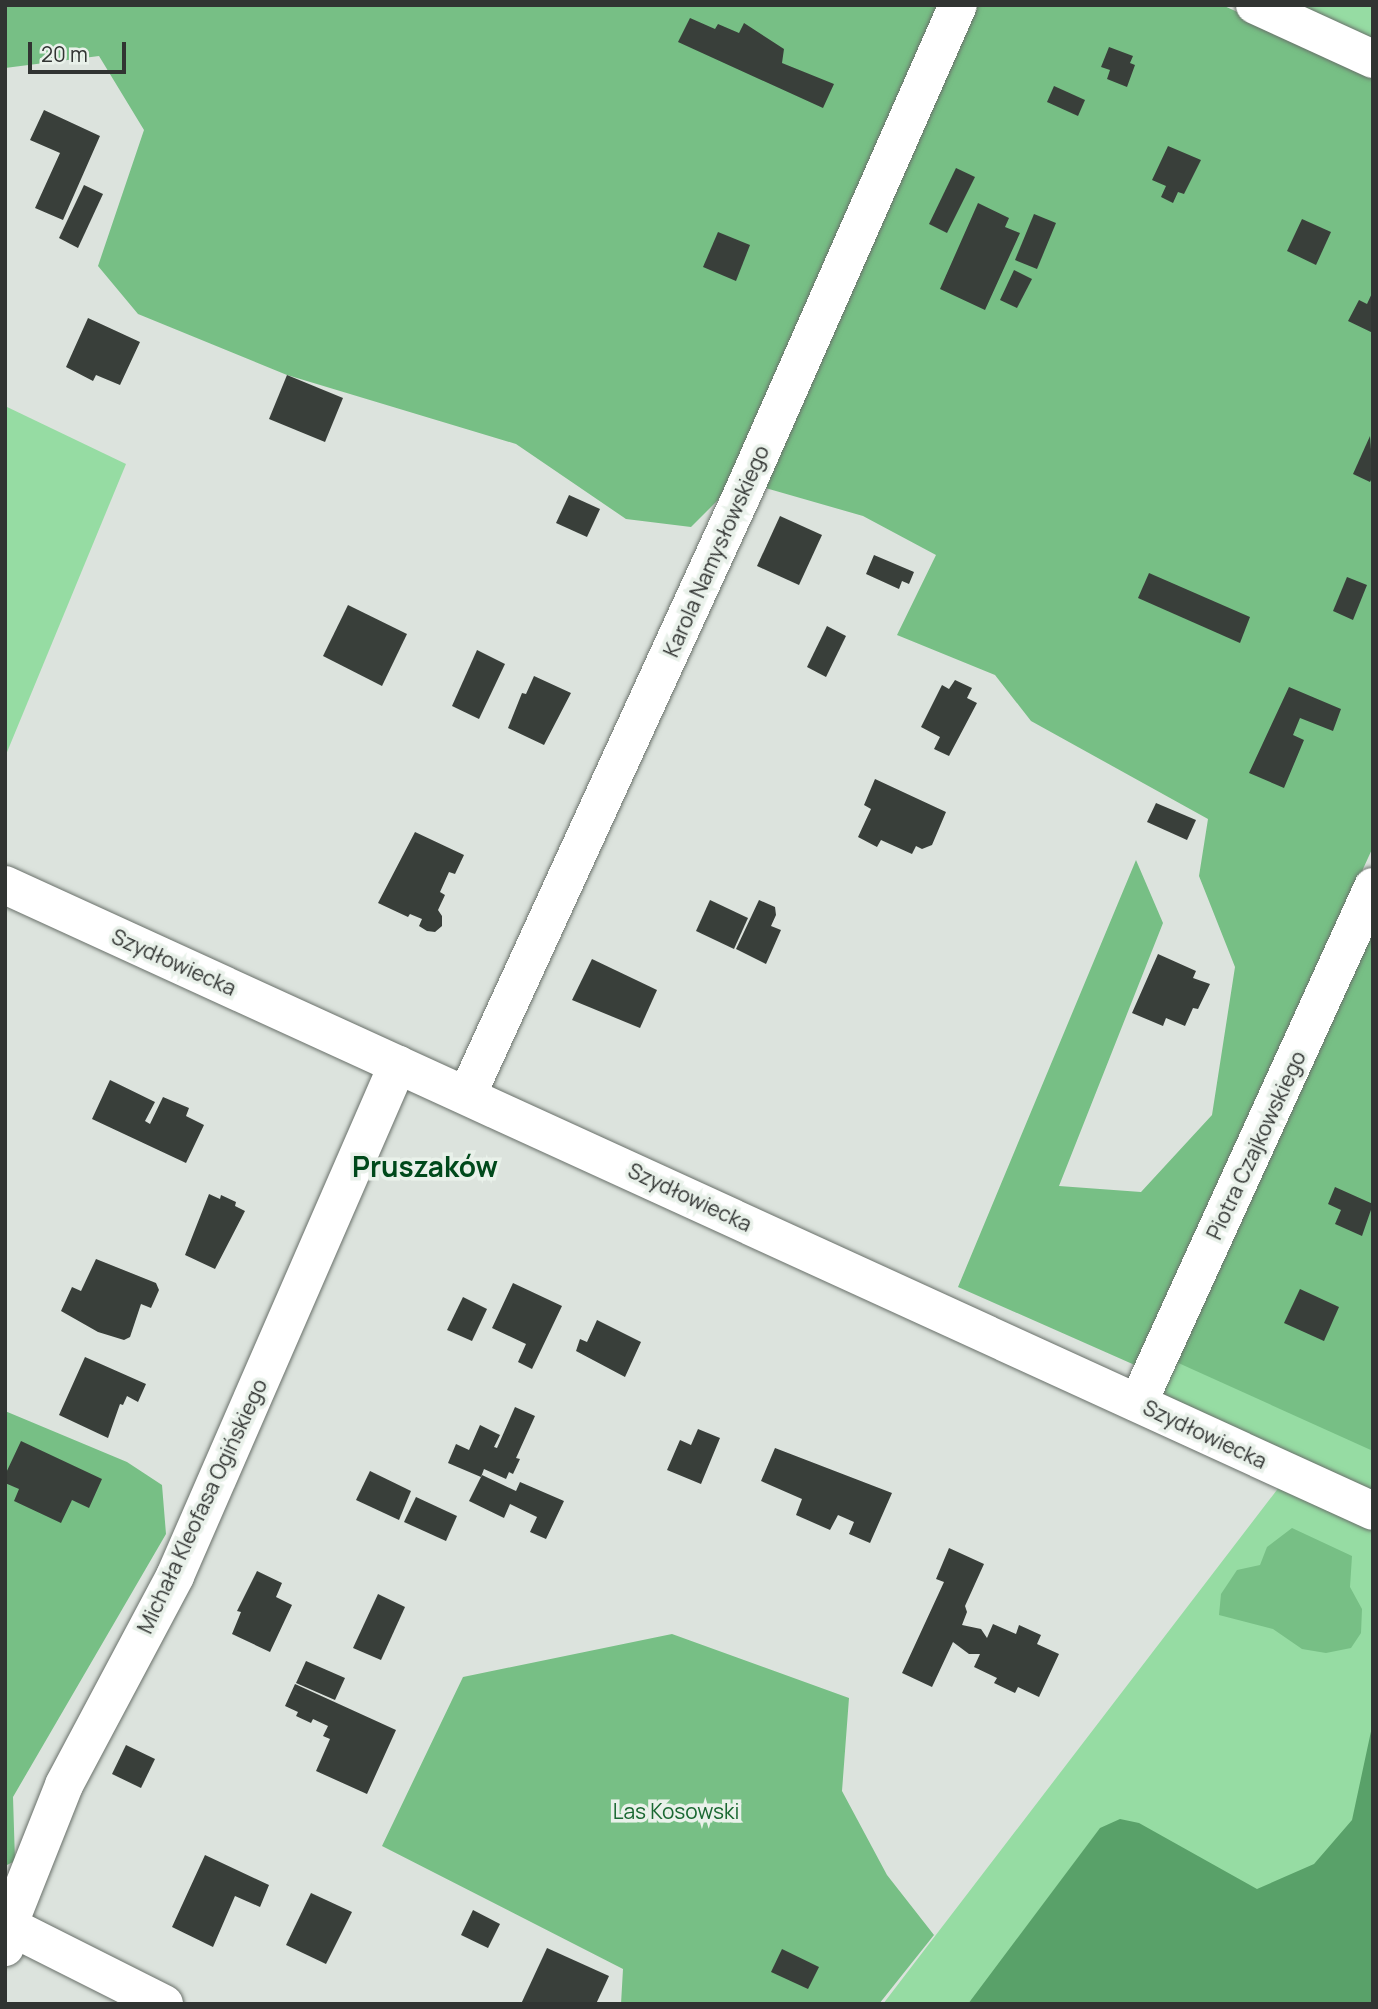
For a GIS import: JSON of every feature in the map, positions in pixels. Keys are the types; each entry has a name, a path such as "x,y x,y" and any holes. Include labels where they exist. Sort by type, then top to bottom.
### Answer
{"street":[{"name":"Karola Namysłowskiego","path":"467,1095 742,495 958,5"},
{"path":"1255,5 1373,59"},
{"name":"Szydłowiecka","path":"5,885 1373,1511"},
{"name":"Piotra Czajkowskiego","path":"1138,1403 1373,887"},
{"name":"Michała Kleofasa Ogińskiego","path":"6,1932 64,1785 175,1576 398,1064"},
{"path":"6,1932 164,2004"}],"shaded area":[{"path":"1278,5 1373,5 1373,49"},
{"path":"5,406 126,464 5,757"},
{"path":"1373,920 1373,2004 883,2004 1286,1478 1142,1414"},
{"path":"1373,1722 1373,2004 968,2004 1100,1828 1120,1819 1139,1823 1257,1889 1314,1864 1352,1820"}],"green space":[{"path":"5,5 947,5 736,482 691,527 626,519 516,444 287,375 138,314 98,266 144,130 99,56 5,68"},
{"path":"973,5 1222,5 1373,73 1373,847 1137,1366 958,1287 1136,860 1163,923 1059,1186 1141,1192 1212,1115 1235,967 1199,876 1208,819 1031,721 995,675 897,635 936,555 863,516 762,487"},
{"path":"1373,920 1373,1451 1174,1361"},
{"path":"5,1411 127,1462 162,1485 166,1534 13,1797 15,1861 5,1866"},
{"path":"1292,1528 1352,1556 1350,1587 1362,1609 1361,1633 1351,1648 1326,1653 1302,1649 1273,1629 1219,1615 1221,1594 1237,1570 1260,1565 1267,1547"},
{"name":"Las Kosowski","path":"672,1634 849,1698 842,1791 887,1875 934,1935 879,2004 621,2004 623,1969 382,1846 463,1677"}],"building":[{"path":"690,18 715,29 718,24 739,33 744,23 784,49 782,63 834,84 823,108 678,42"},
{"path":"1109,47 1133,56 1130,63 1135,65 1127,87 1107,79 1110,70 1101,67"},
{"path":"1054,86 1085,100 1078,116 1047,102"},
{"path":"44,110 100,136 63,220 35,208 60,153 30,140"},
{"path":"1168,146 1201,160 1184,194 1178,192 1173,203 1161,197 1166,186 1152,180"},
{"path":"956,168 975,177 947,233 929,224"},
{"path":"84,185 103,194 78,248 59,238"},
{"path":"978,203 1009,218 1005,227 1020,233 985,310 940,289"},
{"path":"1034,214 1056,223 1037,269 1015,260"},
{"path":"1302,219 1331,232 1316,265 1287,251"},
{"path":"718,232 750,245 736,281 703,267"},
{"path":"1014,270 1032,279 1017,308 1000,300"},
{"path":"1373,291 1373,333 1348,321 1359,300 1367,304"},
{"path":"88,318 140,342 120,385 96,375 93,381 66,367"},
{"path":"287,375 343,398 325,442 269,419"},
{"path":"1370,436 1373,476 1370,482 1353,474"},
{"path":"569,495 600,509 587,537 556,523"},
{"path":"780,516 822,535 799,585 757,566"},
{"path":"874,555 914,572 909,584 902,581 899,589 866,574"},
{"path":"1149,573 1250,617 1240,643 1138,598"},
{"path":"1347,577 1367,585 1353,620 1333,611"},
{"path":"348,605 407,634 382,686 323,656"},
{"path":"827,626 846,636 826,677 807,667"},
{"path":"477,650 505,664 479,719 452,706"},
{"path":"534,676 571,693 544,745 508,728 522,693 526,694"},
{"path":"955,680 972,688 967,698 977,703 949,756 934,749 940,737 921,727 942,685 949,689"},
{"path":"1289,687 1341,709 1333,731 1300,718 1293,735 1304,740 1284,788 1249,773"},
{"path":"875,779 946,812 932,845 922,849 916,846 912,854 881,840 877,847 858,837 871,809 864,805"},
{"path":"1156,803 1196,820 1187,840 1147,822"},
{"path":"415,832 464,855 455,874 449,872 440,892 445,895 438,910 442,916 442,926 435,932 419,926 422,919 410,914 408,917 378,903"},
{"path":"710,900 748,918 734,949 696,931"},
{"path":"759,900 775,907 776,915 771,926 781,930 766,964 736,949"},
{"path":"1158,954 1196,971 1193,978 1210,984 1198,1009 1193,1008 1185,1026 1166,1018 1163,1026 1132,1013"},
{"path":"592,959 657,990 640,1028 572,1000"},
{"path":"110,1080 155,1102 145,1121 150,1124 163,1097 189,1108 186,1116 204,1125 186,1163 92,1119"},
{"path":"1335,1187 1373,1204 1362,1236 1335,1224 1341,1210 1328,1204"},
{"path":"209,1194 220,1199 221,1195 236,1202 235,1206 245,1211 215,1269 185,1255"},
{"path":"96,1259 156,1283 159,1290 151,1308 141,1304 130,1337 124,1340 98,1332 61,1311 72,1287 81,1291"},
{"path":"513,1283 562,1306 532,1369 518,1362 526,1344 492,1328"},
{"path":"1300,1289 1339,1307 1324,1341 1284,1323"},
{"path":"463,1297 487,1309 472,1341 447,1330"},
{"path":"597,1320 641,1342 625,1377 576,1351 580,1339 587,1342"},
{"path":"85,1357 146,1384 138,1402 127,1396 123,1405 120,1404 108,1438 59,1415"},
{"path":"515,1407 535,1416 516,1458 520,1459 513,1474 509,1472 506,1479 484,1469 481,1477 448,1463 456,1444 469,1450 480,1425 500,1435 494,1447 497,1448"},
{"path":"698,1429 720,1438 701,1484 667,1470 680,1440 691,1445"},
{"path":"21,1441 102,1479 89,1508 72,1500 61,1523 14,1501 19,1489 5,1483 5,1475"},
{"path":"775,1448 892,1493 870,1543 849,1534 854,1522 838,1515 830,1530 796,1515 802,1499 761,1481"},
{"path":"370,1471 411,1491 399,1520 356,1500"},
{"path":"482,1475 516,1491 520,1482 564,1501 546,1539 530,1532 537,1517 510,1504 504,1518 469,1501"},
{"path":"416,1497 457,1516 446,1541 404,1522"},
{"path":"949,1548 984,1564 965,1606 967,1612 962,1625 981,1629 987,1638 993,1624 1016,1634 1019,1625 1041,1635 1037,1644 1059,1654 1039,1697 1018,1687 1015,1693 994,1683 997,1678 974,1667 980,1654 969,1654 953,1642 932,1687 902,1673 944,1582 936,1579"},
{"path":"257,1571 282,1583 276,1597 292,1605 270,1652 232,1634 241,1612 237,1611"},
{"path":"378,1594 405,1607 381,1660 353,1648"},
{"path":"306,1661 345,1678 335,1700 296,1683"},
{"path":"295,1684 396,1730 367,1794 316,1771 330,1739 323,1736 328,1726 313,1719 311,1723 296,1716 298,1712 285,1706"},
{"path":"126,1745 155,1759 141,1788 112,1774"},
{"path":"205,1855 269,1885 260,1907 235,1896 213,1947 172,1927"},
{"path":"311,1893 352,1912 326,1964 286,1945"},
{"path":"473,1910 500,1924 488,1948 461,1935"},
{"path":"547,1948 609,1976 596,2004 521,2004"},
{"path":"782,1949 819,1967 808,1989 771,1972"}],"district":[{"name":"Pruszaków","path":"425,1166"}]}
